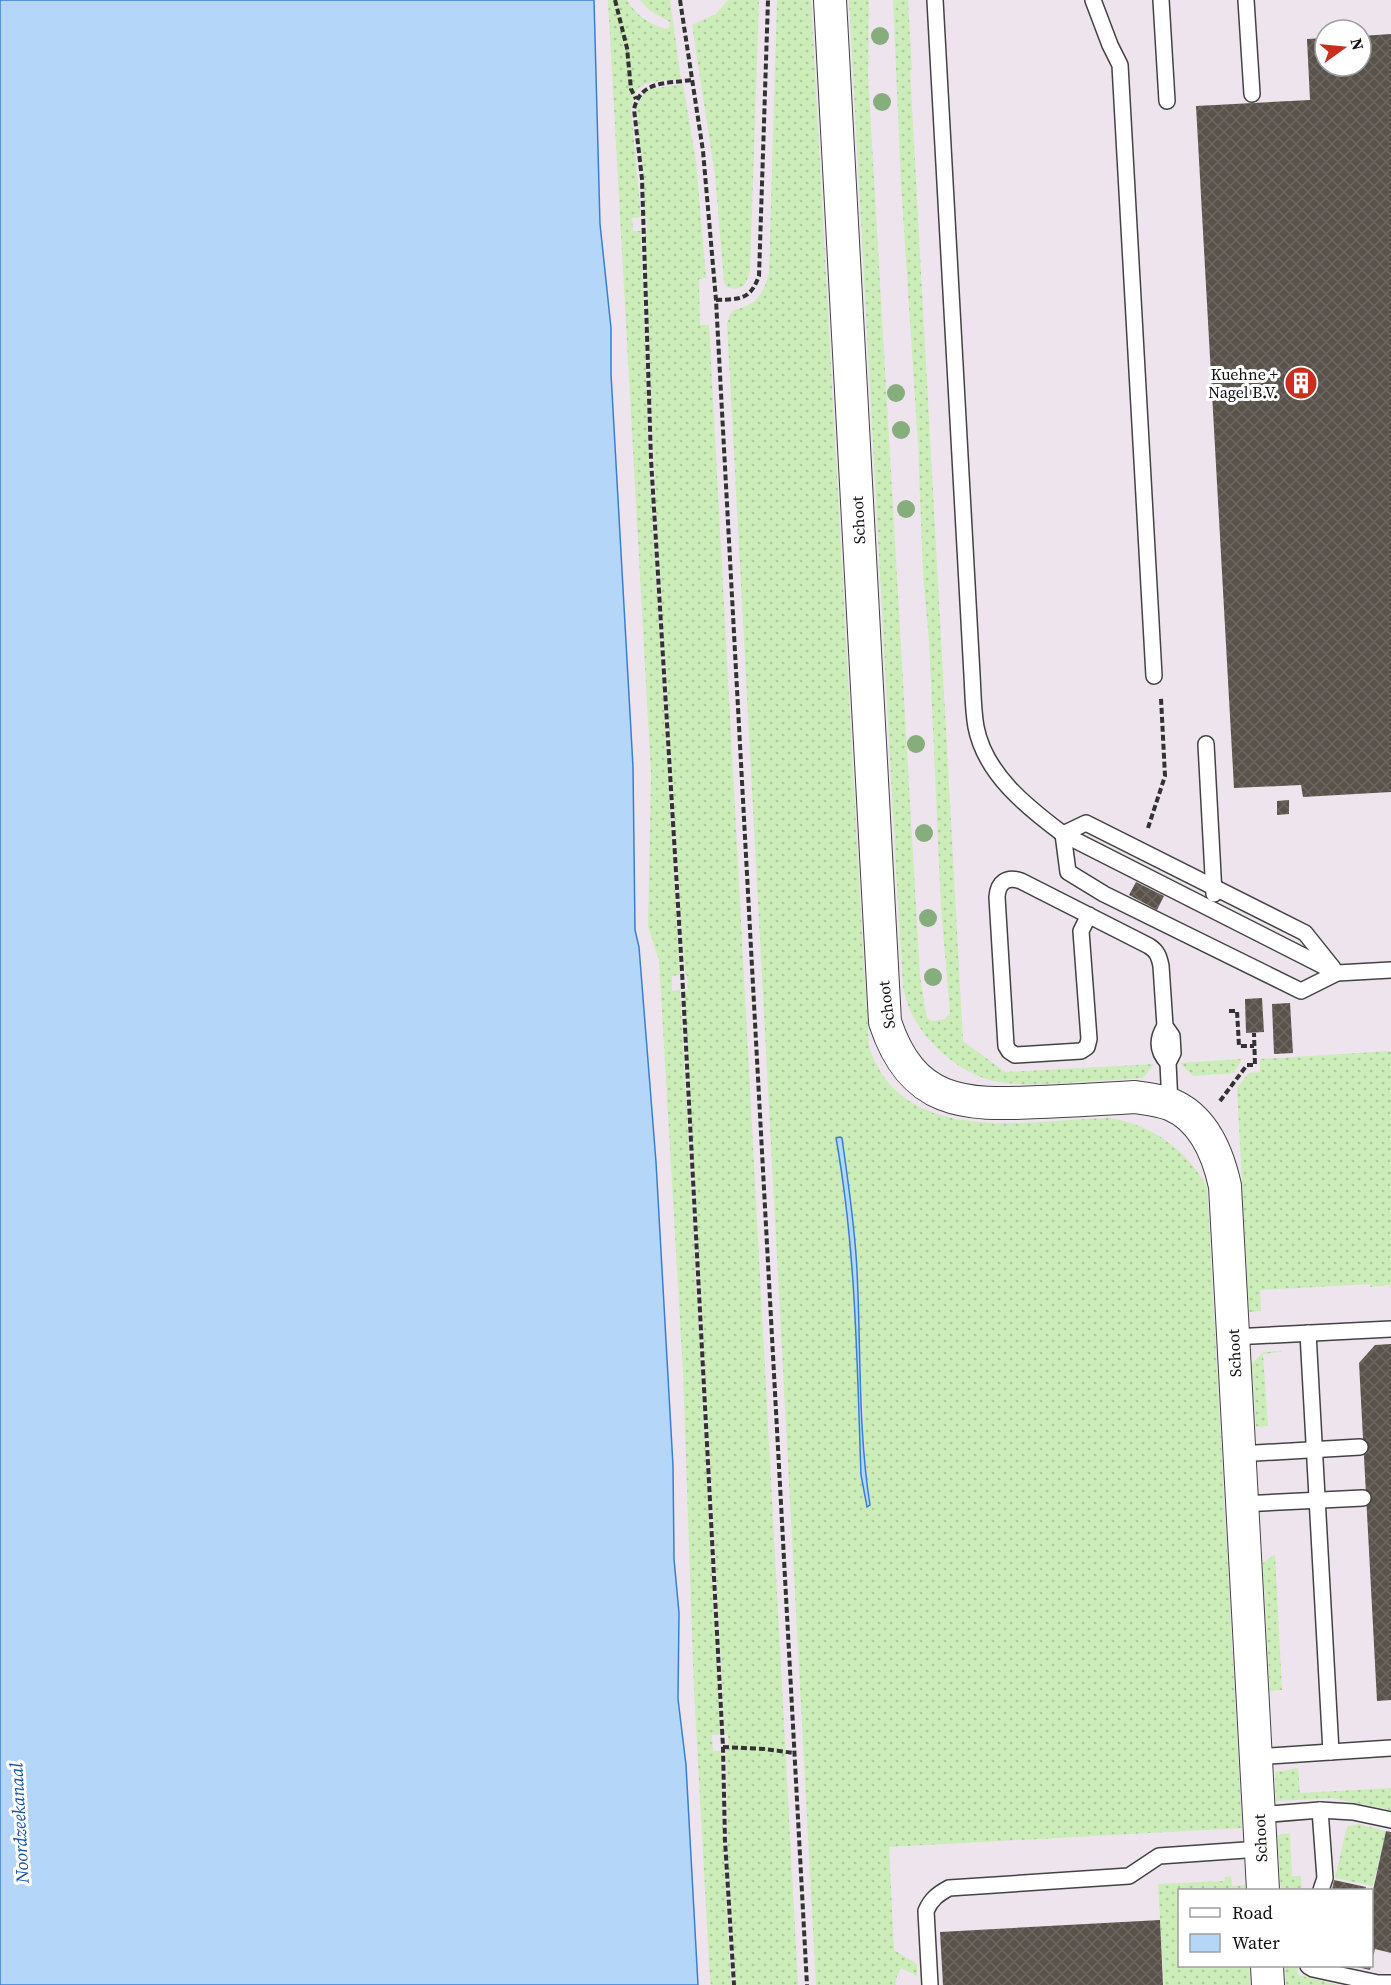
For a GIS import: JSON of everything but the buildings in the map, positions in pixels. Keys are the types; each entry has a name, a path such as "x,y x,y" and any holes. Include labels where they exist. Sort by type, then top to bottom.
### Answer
{"street":[{"name":"Schoot","path":"830,0 885,1022 892,1043 903,1062 918,1079 934,1091 954,1099 998,1104 1135,1097 1180,1108 1200,1127 1214,1148 1225,1186 1263,1889"},
{"path":"1267,1967 1268,1985"}],"lane":[{"path":"934,0 976,728 994,770 1026,806 1063,834 1337,973"},
{"path":"1093,0 1120,65 1154,676"},
{"path":"1161,0 1167,101"},
{"path":"1246,0 1252,94"},
{"path":"1206,744 1215,911"},
{"path":"1063,834 1086,823 1305,933 1337,973"},
{"path":"1063,834 1068,872 1104,894 1302,991 1337,973 1391,970"},
{"path":"1089,915 1081,931 1089,1039 1087,1047 1081,1051 1015,1055 1009,1051 1006,1039 998,889 1002,882 1015,878 1089,915 1155,950 1161,966 1165,1026 1158,1036 1160,1054 1168,1064 1170,1104"},
{"path":"1233,1337 1391,1329"},
{"path":"1308,1334 1331,1752"},
{"path":"1239,1454 1360,1447"},
{"path":"1242,1504 1363,1497"},
{"path":"1255,1757 1391,1748"},
{"path":"1258,1815 1320,1810 1353,1812 1391,1820"},
{"path":"1320,1810 1324,1878 1322,1889"},
{"path":"930,1985 926,1911 938,1894 949,1888 1129,1876 1159,1856 1260,1849"},
{"path":"1310,1967 1378,1983 1391,1983"}],"path":[{"path":"615,0 627,48 631,89 636,99"},
{"path":"680,0 703,151 716,300 807,1985"},
{"path":"716,300 736,299 746,295 754,290 759,276 768,0"},
{"path":"691,80 647,87 636,99 633,109 642,179 651,459 682,971 734,1985"},
{"path":"1138,849 1147,831 1165,776 1159,676 1154,676"},
{"path":"1229,1011 1238,1011 1239,1046 1254,1046"},
{"path":"1200,1127 1247,1065 1256,1065 1254,1033"},
{"path":"723,1747 794,1753"}],"shaded area":[{"path":"594,0 1391,0 1391,1985 698,1985 686,1765 678,1699 679,1613 674,1559 673,1466 656,1162 639,947 635,930 633,767 611,374 611,328 600,224"}],"green space":[{"path":"608,0 627,0 643,18 665,29 669,28 670,22 649,10 640,0 670,0 681,79 646,84 641,86 635,94 631,109 641,217 632,218 633,231 641,231 649,459 680,975 672,976 672,991 680,990 721,1734 712,1735 713,1751 721,1751 723,1840 731,1985 711,1985 710,1980 694,1690 683,1372 659,960 648,927 651,774"},
{"path":"728,0 759,0 750,269 746,282 737,289 727,287 724,282 715,175 692,25 716,14"},
{"path":"777,0 811,0 869,1047 886,1079 909,1101 938,1114 971,1121 1006,1123 1108,1118 1123,1121 1153,1132 1166,1140 1189,1161 1207,1187 1242,1828 889,1847 894,1950 917,1964 917,1976 901,1968 896,1985 816,1985 727,323 731,312 758,298 764,289 769,273","holes":["837,1139 848,1186 857,1267 865,1456 870,1505 865,1504 853,1275"]},
{"path":"849,0 869,0 868,75 920,976 926,1014 932,1021 945,1019 950,1013 941,907 929,641 923,574 918,444 901,184 893,0 908,0 963,1041 1005,1072 1154,1064 1143,1078 1016,1084 974,1074 946,1056 924,1034 913,1017 903,987"},
{"path":"683,84 696,162 706,278 699,279 700,325 709,325 798,1985 736,1985 727,1849 726,1750 729,1750 728,1734 725,1734 684,990 688,990 680,906 660,569 651,400 645,231 647,231 647,218 645,217 644,179 636,107 644,92 649,89"},
{"path":"1391,1051 1391,1285 1370,1287 1370,1284 1260,1290 1261,1311 1249,1312 1237,1088 1249,1073 1260,1072 1260,1059"},
{"path":"1242,1059 1234,1073 1193,1076 1180,1063"},
{"path":"1281,1351 1263,1354 1268,1426 1256,1427 1252,1364 1263,1352"},
{"path":"1275,1554 1282,1690 1270,1691 1263,1563"},
{"path":"1298,1768 1300,1793 1391,1788 1391,1810 1332,1798 1276,1801 1275,1772"},
{"path":"1358,1824 1386,1831 1373,1886 1335,1878 1346,1830 1349,1826"},
{"path":"1290,1833 1292,1876 1301,1876 1302,1889 1281,1889 1277,1835"},
{"path":"1231,1876 1232,1886 1245,1885 1245,1889 1178,1889 1178,1967 1249,1967 1250,1985 1164,1985 1158,1884 1225,1881 1224,1877"},
{"path":"1285,1967 1297,1967 1298,1975 1338,1985 1286,1985"}],"water":[{"name":"Noordzeekanaal","path":"0,0 594,0 600,224 611,328 611,374 633,767 635,930 639,947 656,1162 673,1466 674,1559 679,1613 678,1699 686,1765 698,1985 0,1985"},
{"path":"840,1137 847,1171 856,1254 863,1447 870,1505 867,1507 861,1475 852,1264 836,1138"}],"place":[{"name":"Kuehne + Nagel B.V.","path":"1301,383"}]}
